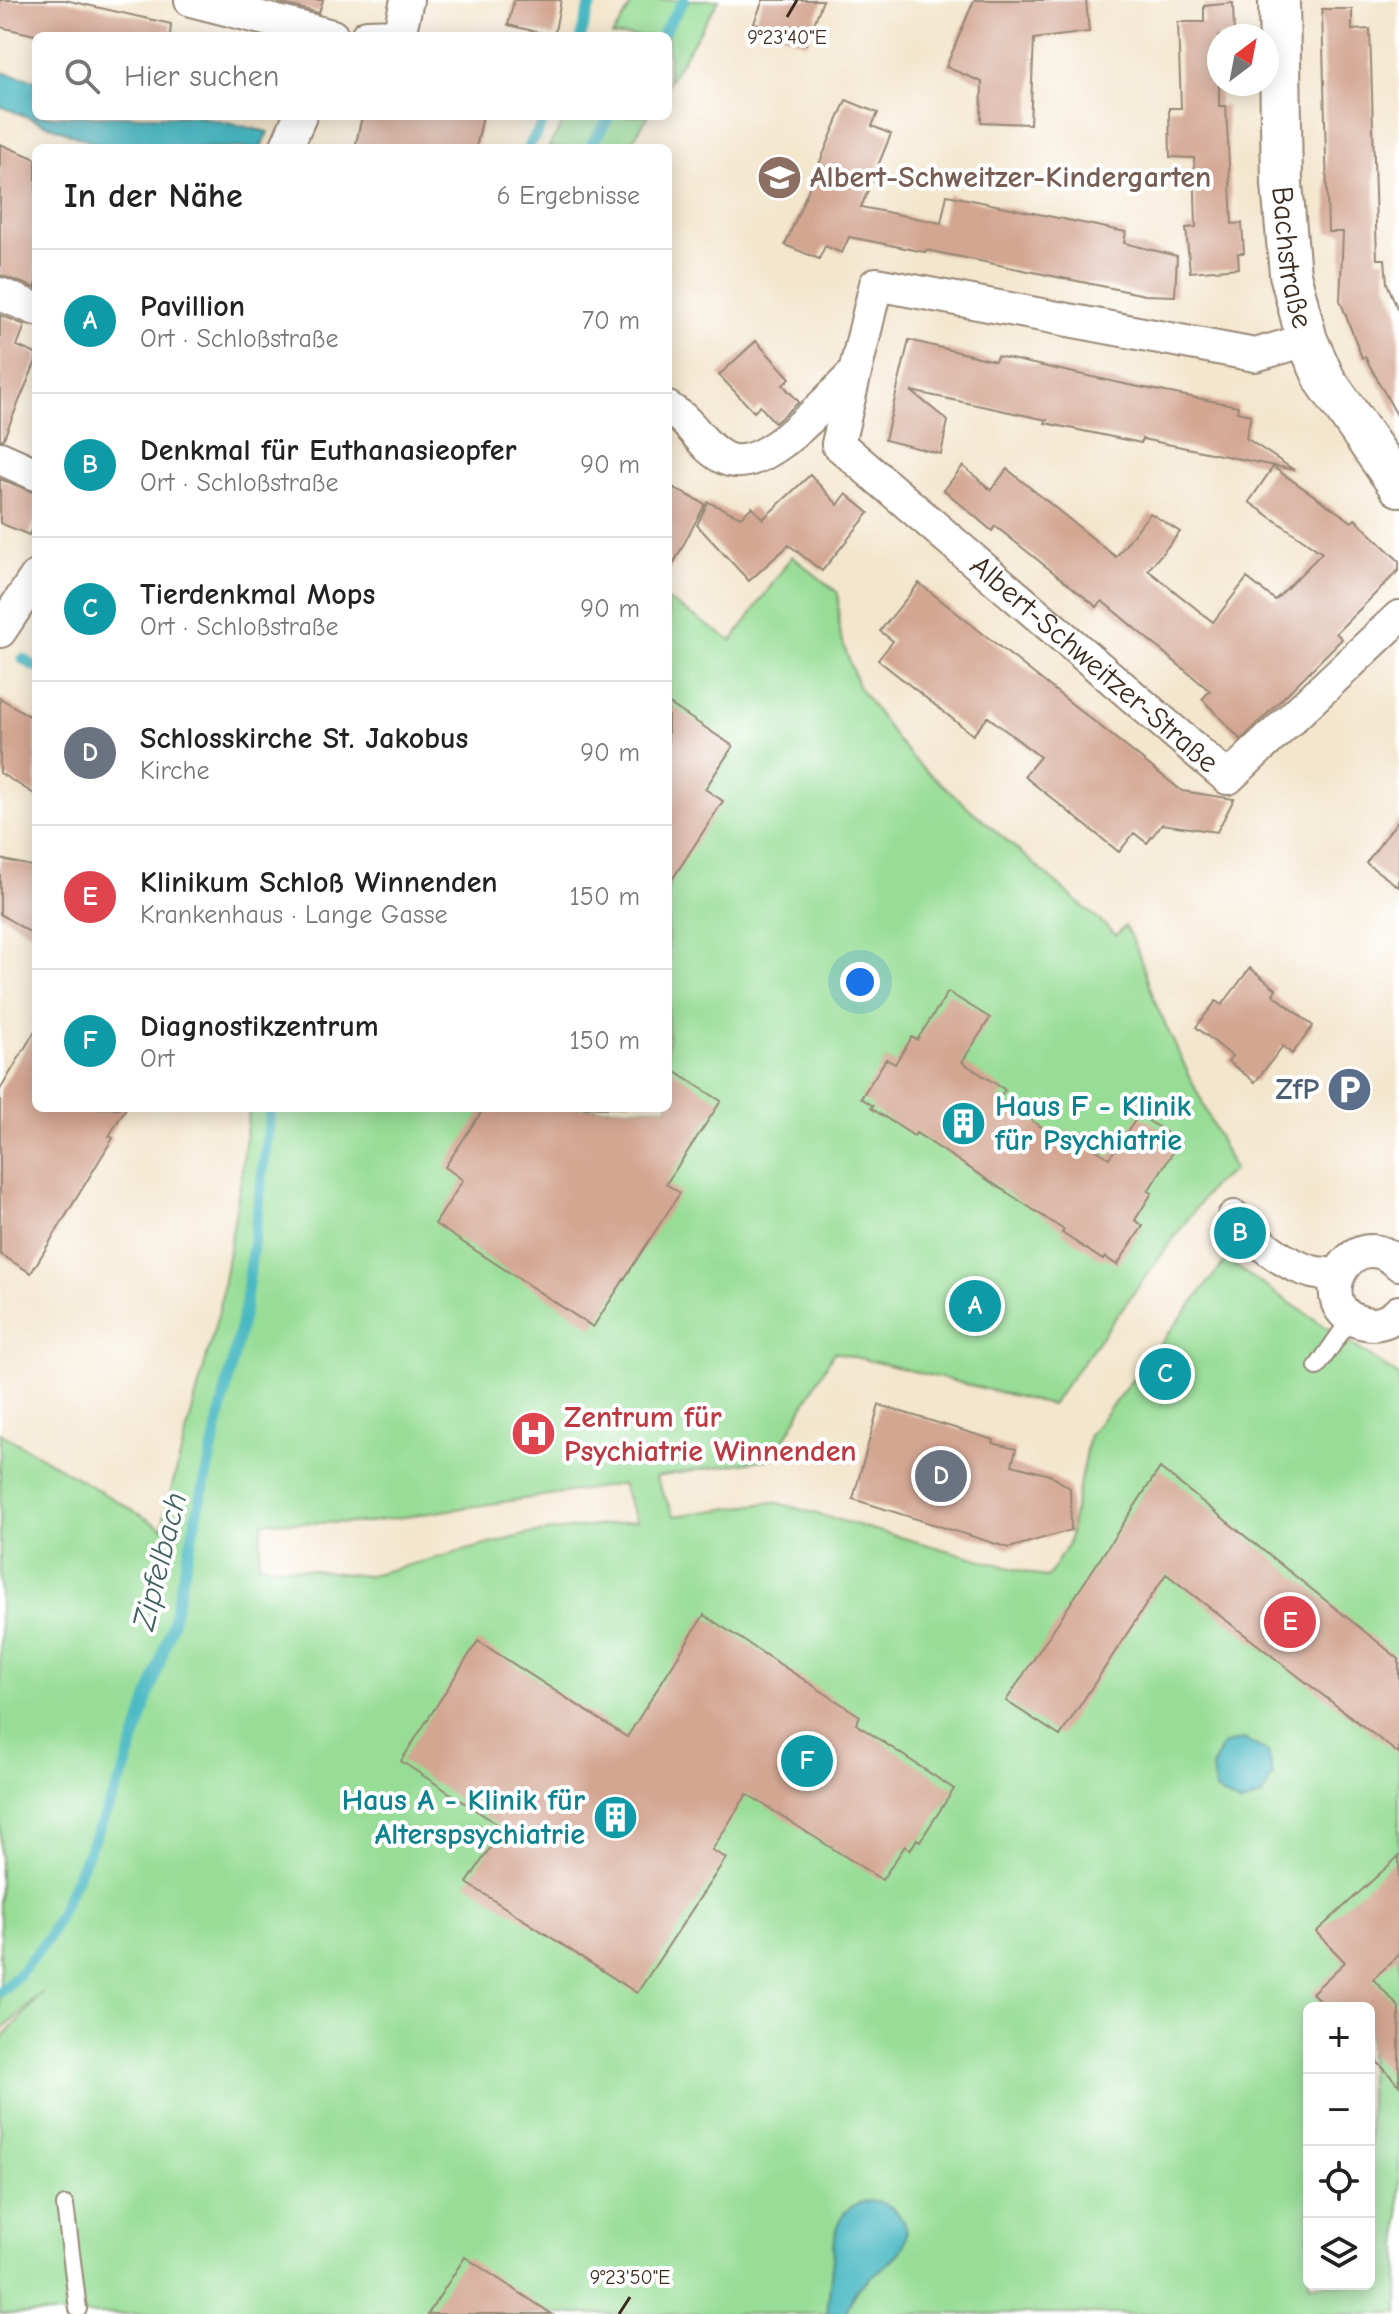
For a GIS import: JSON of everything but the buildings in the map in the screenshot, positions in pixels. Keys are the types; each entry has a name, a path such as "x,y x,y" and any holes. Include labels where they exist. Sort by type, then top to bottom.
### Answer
{"street":[{"path":"191,0 316,32"},
{"path":"400,32 407,0"},
{"name":"Bachstraße","path":"1279,0 1282,184 1290,274 1307,340 1325,380 1399,486"},
{"path":"288,144 298,120"},
{"name":"Albert-Schweitzer-Straße","path":"1307,340 1255,355 876,284 838,444 1228,778 1399,617"},
{"path":"0,294 32,307"},
{"path":"672,411 705,445 726,460 750,461 770,451 854,374"},
{"path":"0,458 32,472"},
{"path":"0,631 32,583"},
{"path":"1234,1217 1257,1242 1281,1258 1312,1272 1337,1275"},
{"path":"1395,1325 1362,1323 1351,1318 1342,1310 1335,1287 1343,1265 1364,1252 1376,1251 1388,1255 1399,1264"}],"lane":[{"path":"1317,1367 1351,1318"},
{"path":"65,2205 78,2309"}],"green space":[{"path":"635,0 719,0 672,76 672,32 615,32"},
{"path":"565,120 646,120 630,144 550,144"},
{"name":"Zentrum für Psychiatrie Winnenden","path":"792,556 838,593 839,631 858,686 918,764 1116,935 1125,926 1136,947 1157,1007 1234,1170 1213,1185 1051,1405 834,1352 774,1458 655,1477 674,1516 774,1502 1047,1578 1068,1544 1089,1435 1226,1260 1399,1376 1399,2314 0,2314 0,2041 43,1992 0,2032 0,1433 163,1528 219,1311 249,1112 672,1112 672,603 732,641","holes":["622,1484 637,1521 529,1534 366,1576 258,1564 263,1522 364,1523"]}],"water":[{"path":"0,72 32,79 32,119 0,106"},
{"path":"35,120 214,120 268,132 263,144 96,144"},
{"path":"1244,1739 1268,1752 1273,1775 1262,1796 1240,1805 1215,1790 1212,1768 1223,1745"},
{"path":"870,2200 895,2210 906,2231 905,2242 892,2260 856,2291 845,2314 827,2314 836,2229 848,2209"}],"waterway":[{"path":"582,32 594,0"},
{"name":"Zipfelbach","path":"664,32 684,0"},
{"path":"530,144 545,120"},
{"name":"Zipfelbach","path":"592,144 607,120"},
{"path":"23,659 32,665"},
{"name":"Zipfelbach","path":"0,1992 49,1937 123,1775 171,1628 245,1307 270,1112"}],"place":[{"name":"Albert-Schweitzer-Kindergarten","path":"779,177"},
{"name":"ZfP","path":"1350,1089"},
{"name":"Haus F - Klinik für Psychiatrie","path":"964,1123"},
{"name":"Denkmal für Euthanasieopfer","path":"1240,1233"},
{"name":"Pavillion","path":"975,1306"},
{"name":"Tierdenkmal Mops","path":"1165,1374"},
{"name":"Zentrum für Psychiatrie Winnenden","path":"533,1434"},
{"name":"Schlosskirche St. Jakobus","path":"941,1476"},
{"name":"Klinikum Schloß Winnenden","path":"1290,1622"},
{"name":"Diagnostikzentrum","path":"807,1761"},
{"name":"Haus A - Klinik für Alterspsychiatrie","path":"616,1817"}]}
